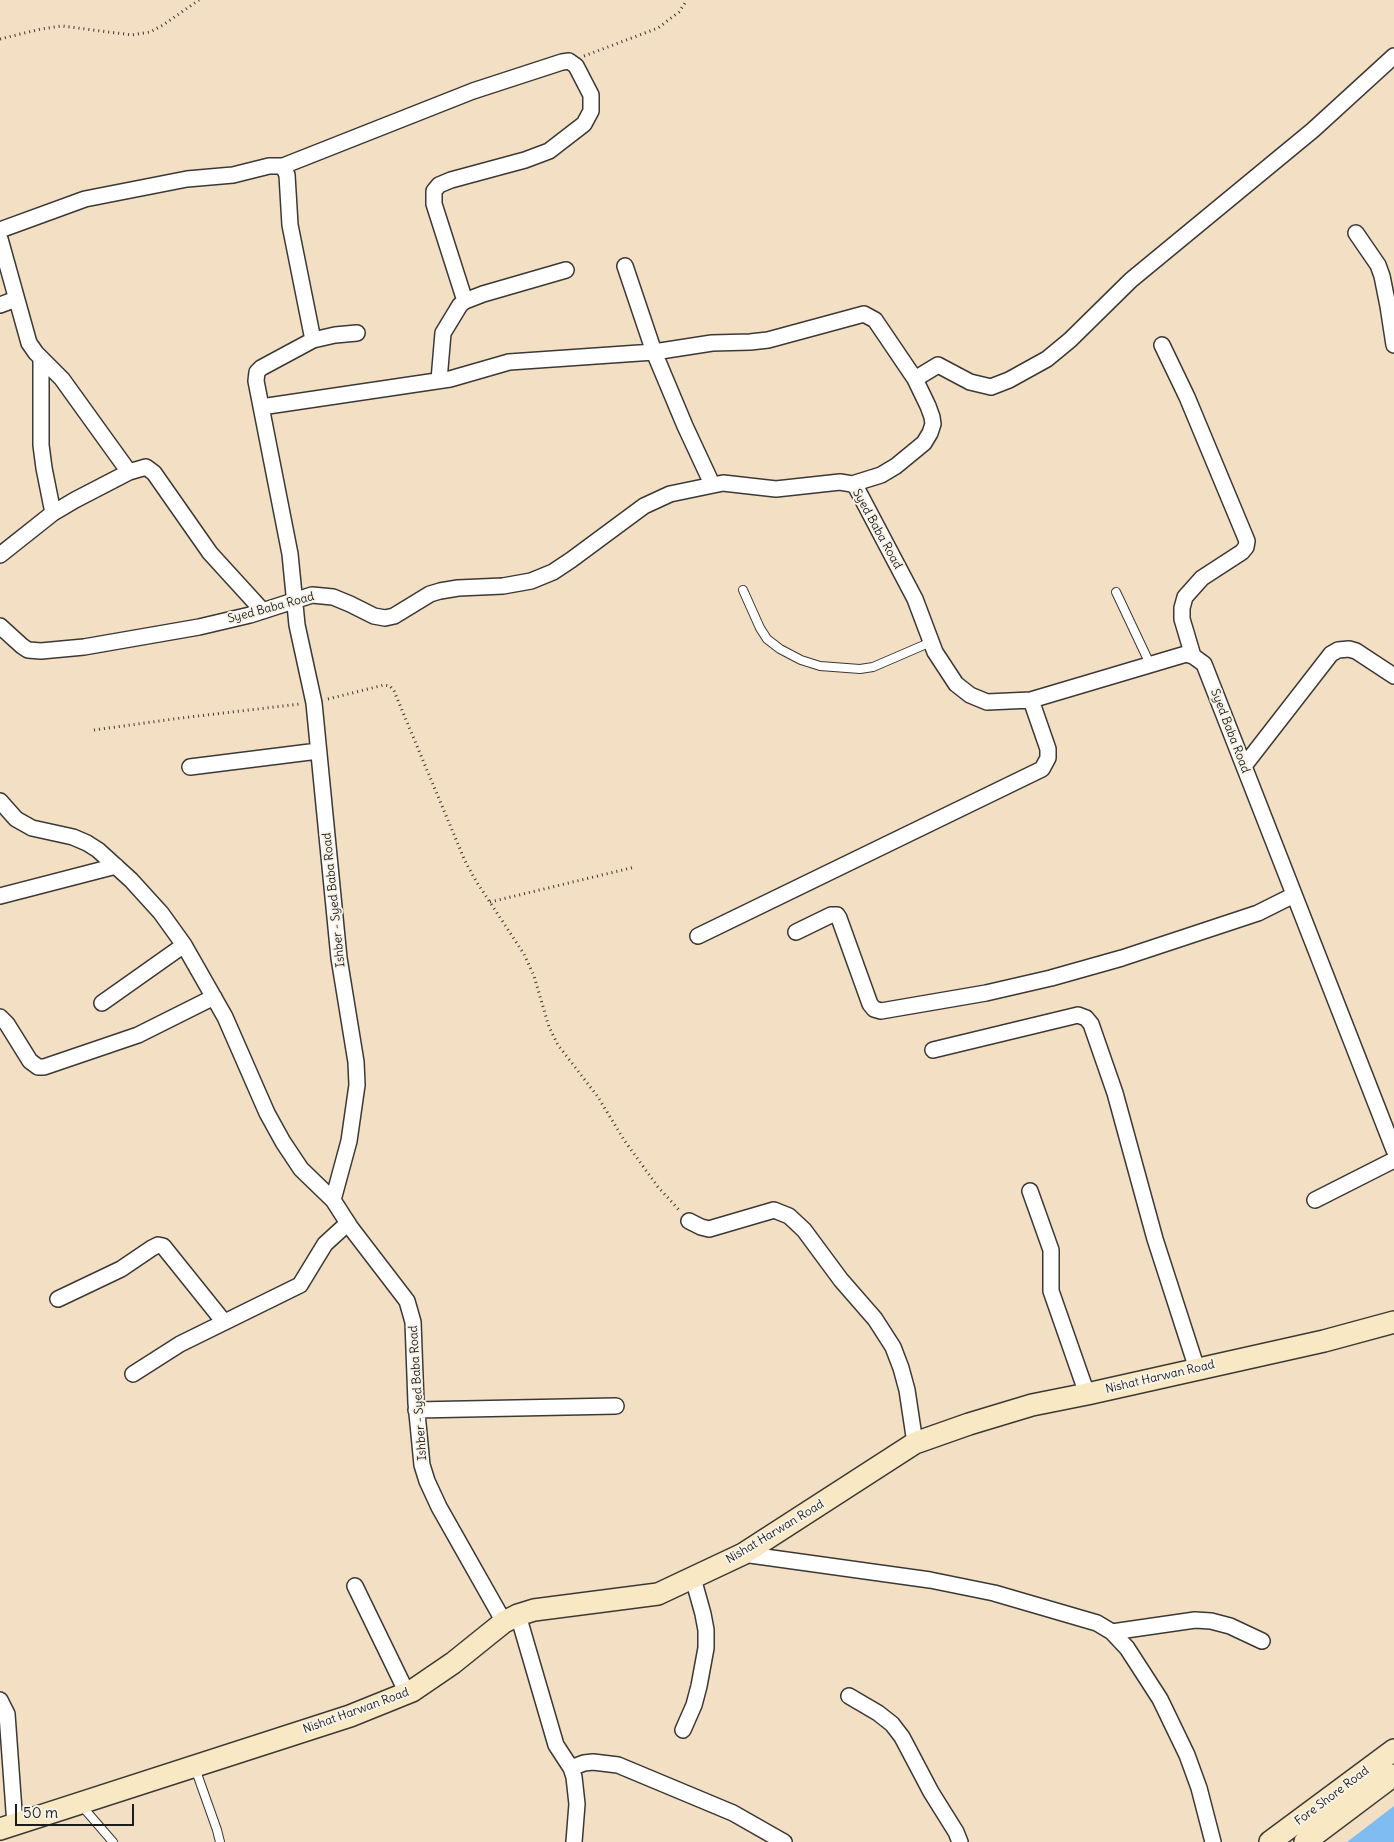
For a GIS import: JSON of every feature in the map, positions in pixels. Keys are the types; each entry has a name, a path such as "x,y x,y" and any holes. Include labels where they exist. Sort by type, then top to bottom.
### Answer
{"main road":[{"name":"Nishat Harwan Road","path":"7,1827 350,1716 407,1693 453,1663 511,1618 534,1610 658,1594 743,1554 915,1443 1032,1405 1324,1341 1394,1322"},
{"name":"Fore Shore Road","path":"1270,1842 1394,1750"},
{"name":"Fore Shore Road","path":"1305,1842 1394,1775"}],"street":[{"path":"915,379 938,365 970,382 991,387 1009,380 1047,359 1070,340 1131,280 1313,130 1394,56"},
{"path":"0,230 84,199 187,179 233,175 269,166 283,166 474,91 569,62 576,66 591,95 591,112 584,124 548,151 524,160 451,180 439,185 434,191 434,204 465,301"},
{"path":"283,166 287,175 290,225 314,340 335,335 357,333"},
{"path":"1356,233 1378,265 1382,276 1394,345"},
{"path":"0,239 29,344 62,379 130,472"},
{"path":"625,266 654,352 684,426 712,484"},
{"path":"439,380 442,332 456,310 465,301 566,270"},
{"path":"0,304 16,299"},
{"path":"261,408 450,379 509,362 654,352 712,344 768,340 864,314 875,320 915,379 932,417 930,433 924,442 896,466 881,475 852,484"},
{"name":"Ishber - Syed Baba Road","path":"314,340 261,368 257,372 256,382 290,554 297,625 314,702 339,958 351,1022 357,1070 349,1141 333,1200"},
{"path":"1162,345 1187,397 1247,541 1246,547 1242,552 1202,578 1185,597 1182,618 1193,656"},
{"path":"41,358 41,445 53,514"},
{"path":"0,555 53,514 75,500 130,472 146,467 154,473 210,553 262,610"},
{"name":"Syed Baba Road","path":"0,626 28,650 41,651 84,647 154,636 250,615 312,594 323,595 350,604 374,616 385,618 394,616 430,594 440,591 458,588 504,586 531,581 553,572 655,499 712,484 723,483 776,489 840,482 852,484 915,599 934,652 956,684 970,695 987,702 1031,700 1186,654 1193,656 1204,664 1208,670 1394,1150"},
{"path":"1244,766 1331,654 1338,650 1349,649 1356,651 1394,676"},
{"path":"698,936 1042,769 1048,758 1048,749 1031,700"},
{"path":"190,767 318,751"},
{"name":"Ishber - Syed Baba Road","path":"0,801 9,812 32,828 73,837 87,843 131,880 161,913 184,945 214,997 267,1113 283,1142 301,1168 333,1200 407,1301 413,1322 419,1446 422,1466 427,1481 439,1507 511,1618 556,1745 571,1768"},
{"path":"0,896 116,866"},
{"path":"796,932 831,915 837,915 870,1004 874,1009 881,1011 986,993 1113,961 1258,913 1294,895"},
{"path":"102,1003 184,945"},
{"path":"0,1017 7,1024 34,1066 44,1067 138,1035 214,997"},
{"path":"933,1050 1078,1015 1086,1018 1091,1024 1115,1092 1154,1238 1197,1369"},
{"path":"1315,1200 1394,1160"},
{"path":"1030,1191 1050,1250 1051,1290 1087,1394"},
{"path":"689,1220 709,1229 774,1210 789,1216 804,1230 841,1280 874,1319 893,1347 907,1390 915,1443"},
{"path":"133,1374 180,1344 300,1285 325,1244 348,1223"},
{"path":"58,1299 121,1269 158,1245 163,1246 224,1322"},
{"path":"416,1410 616,1406"},
{"path":"743,1554 930,1580 994,1593 1097,1623 1112,1632 1127,1648 1160,1698 1173,1725 1200,1788 1213,1842"},
{"path":"683,1730 694,1705 706,1648 706,1630 693,1578"},
{"path":"355,1586 407,1693"},
{"path":"1112,1632 1195,1620 1211,1621 1230,1626 1262,1641"},
{"path":"849,1696 878,1713 897,1731 960,1842"},
{"path":"0,1700 7,1714 7,1827"},
{"path":"574,1842 577,1804 571,1768 593,1762 618,1765 733,1813 784,1842"}],"lane":[{"path":"743,590 767,639 780,649 801,660 820,666 860,669 873,667 931,642"},
{"path":"1116,592 1150,664"},
{"path":"194,1766 218,1830 220,1842"},
{"path":"80,1803 113,1842"}],"path":[{"path":"0,39 62,26 132,34 150,32 199,0"},
{"path":"569,62 658,28 674,16 687,0"},
{"path":"94,730 314,702 384,685 390,686 397,696 465,861 524,954 534,976 549,1027 558,1045 598,1097 624,1140 658,1187 689,1220"},
{"path":"490,902 635,867"}],"water":[{"path":"1394,1806 1394,1842 1347,1842"}]}
